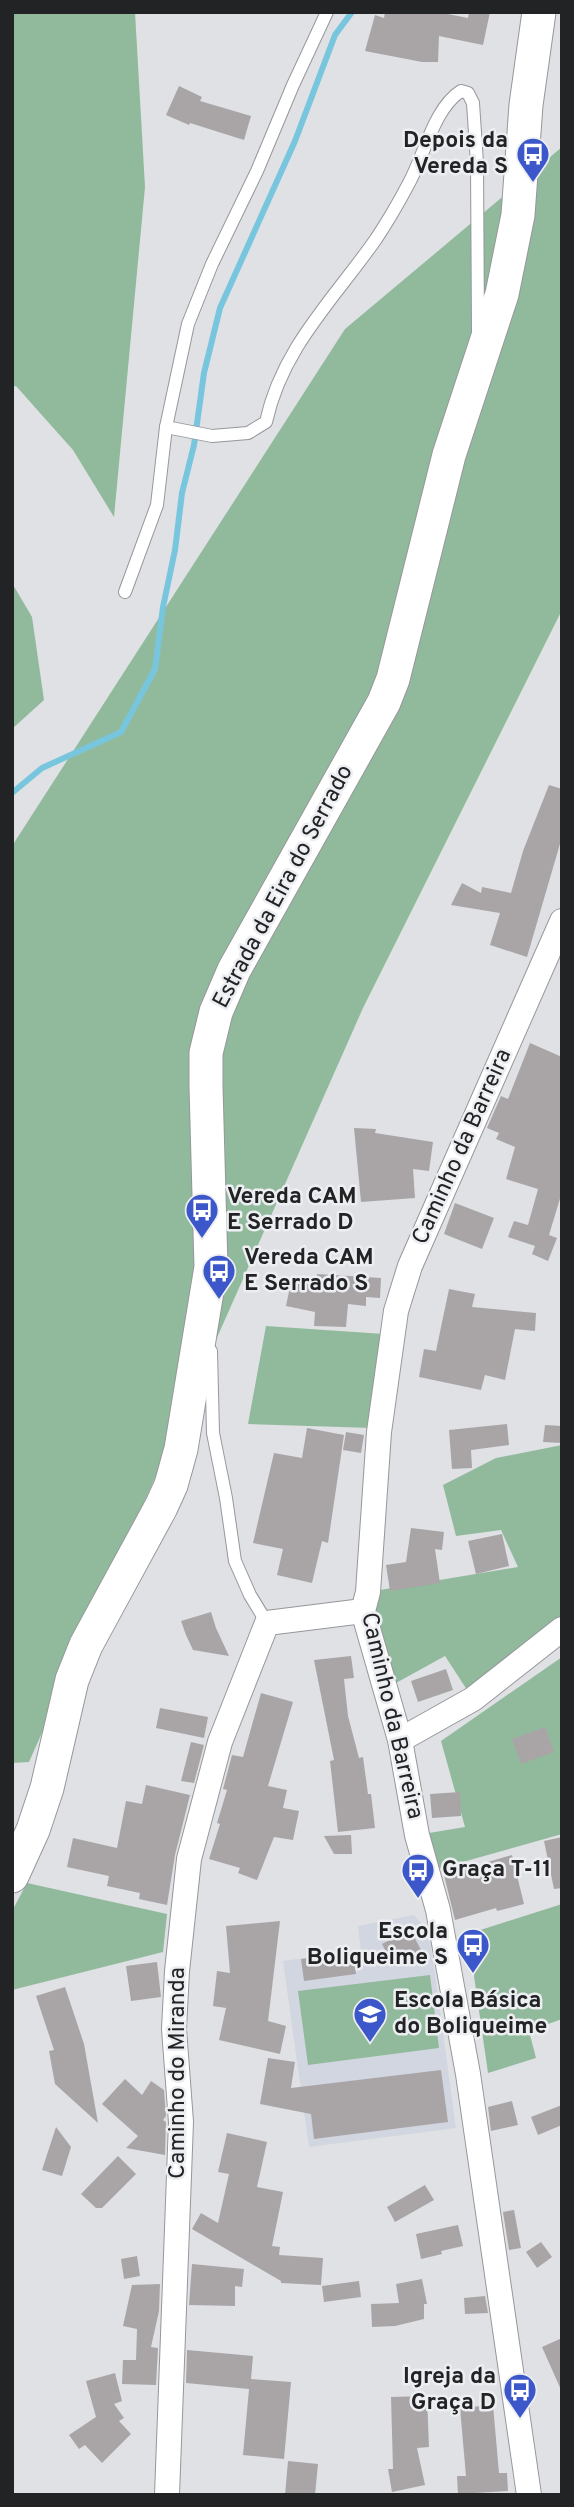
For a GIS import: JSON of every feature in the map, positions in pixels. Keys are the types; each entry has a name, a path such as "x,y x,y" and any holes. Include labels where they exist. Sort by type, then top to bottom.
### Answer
{"main road":[{"name":"Estrada da Eira do Serrado","path":"12,1876 33,1830 52,1766 72,1680 86,1645 171,1485 186,1422 211,1267 206,1053 216,1012 234,970 384,702 393,679 449,455 502,294 519,215 526,105 539,12"}],"street":[{"name":"Caminho da Barreira","path":"529,2495 468,2074 438,1910 417,1835 400,1740 363,1611 368,1592 379,1432 396,1311 410,1266 562,921"},
{"path":"267,1623 363,1611"},
{"name":"Caminho do Miranda","path":"167,2495 181,2122 175,2017 189,1859 220,1742 267,1623"},
{"path":"400,1740 473,1699 562,1629"}],"lane":[{"path":"125,592 157,505 188,324 212,264 257,171 327,12"},
{"path":"171,429 212,436 248,433 266,422 272,393 302,339 376,238 410,182 443,108 461,91 468,93 472,103 477,163 478,369"},
{"path":"201,1333 211,1349 213,1433 235,1561 250,1595 267,1623"}],"shaded area":[{"name":"Escola Básica do Boliqueime","path":"414,1915 424,1926 431,1946 456,2128 309,2147 283,1961 361,1951 358,1926"}],"green space":[{"path":"12,12 135,12 145,187 114,517 73,450 16,386 12,387"},
{"path":"562,147 562,610 363,1008 29,1762 12,1763 12,846 345,329"},
{"path":"12,583 32,617 44,700 12,729"},
{"path":"266,1326 384,1334 372,1428 248,1424"},
{"path":"562,1445 562,1629 473,1699 445,1656 385,1689 368,1592 518,1567 501,1530 456,1536 443,1485 496,1458"},
{"path":"562,1657 562,1834 427,1872 417,1835 465,1827 441,1741"},
{"path":"27,1883 167,1914 163,1952 12,1990 12,1911"},
{"path":"562,1904 562,2019 529,2031 536,2058 488,2073 468,1934"},
{"path":"430,1975 439,2048 308,2065 298,1991"}],"building":[{"path":"385,12 438,12 468,18 469,12 490,12 483,45 439,36 438,62 422,62 365,51 375,15 384,18"},
{"path":"179,86 202,97 200,101 251,116 244,140 190,123 189,125 166,115"},
{"path":"549,785 562,789 562,837 527,957 490,945 500,913 451,905 462,883 481,893 482,887 511,893 523,851"},
{"path":"530,1043 562,1057 562,1192 549,1235 557,1238 548,1261 532,1254 535,1246 508,1237 514,1221 528,1225 538,1189 506,1179 515,1147 496,1139 499,1133 487,1128 501,1096 508,1099"},
{"path":"354,1128 376,1129 375,1133 433,1142 429,1171 413,1169 415,1198 361,1202"},
{"path":"455,1203 494,1218 482,1249 444,1234"},
{"path":"317,1274 381,1278 380,1298 366,1297 366,1306 348,1304 346,1327 314,1326 315,1312 286,1306 292,1277 317,1282"},
{"path":"449,1289 475,1294 472,1307 536,1313 535,1331 515,1329 505,1380 485,1375 481,1390 419,1377 424,1349 436,1351"},
{"path":"507,1424 509,1445 471,1450 472,1468 452,1469 449,1430"},
{"path":"545,1425 562,1426 562,1443 543,1442"},
{"path":"307,1428 344,1435 328,1543 322,1541 312,1583 277,1575 283,1549 253,1543 274,1453 302,1458"},
{"path":"346,1432 364,1435 361,1453 343,1450"},
{"path":"411,1528 444,1532 442,1550 435,1549 440,1583 390,1591 386,1565 406,1562"},
{"path":"502,1534 509,1566 476,1574 468,1541"},
{"path":"211,1612 229,1656 193,1650 186,1635 181,1621"},
{"path":"351,1656 354,1678 344,1679 348,1716 359,1758 363,1757 375,1828 338,1832 330,1761 334,1760 314,1660"},
{"path":"446,1669 453,1690 418,1702 411,1681"},
{"path":"261,1693 293,1702 268,1786 287,1790 283,1808 299,1811 293,1840 274,1837 257,1880 238,1873 240,1868 209,1859 220,1824 217,1823 227,1790 223,1789 232,1755 243,1757"},
{"path":"160,1708 208,1717 204,1738 156,1728"},
{"path":"545,1727 554,1752 521,1764 512,1739"},
{"path":"191,1742 204,1745 194,1783 181,1781"},
{"path":"146,1785 190,1795 175,1855 167,1905 139,1899 140,1893 107,1886 109,1876 67,1867 73,1838 117,1848 126,1801 142,1804"},
{"path":"460,1792 461,1816 432,1818 430,1794"},
{"path":"351,1835 352,1854 334,1854 324,1836"},
{"path":"562,1837 562,1888 554,1889 544,1841"},
{"path":"512,1855 524,1904 497,1911 496,1908 455,1920 443,1871 462,1863 464,1869"},
{"path":"280,1921 268,2021 286,2026 280,2054 219,2040 226,2008 213,2006 217,1971 230,1973 226,1926"},
{"path":"410,1929 422,1952 394,1967 382,1944"},
{"path":"353,1952 356,1974 304,1981 301,1959"},
{"path":"157,1962 161,1997 131,2001 126,1966"},
{"path":"65,1987 84,2044 98,2123 55,2084 49,2051 54,2050 36,1996"},
{"path":"268,2058 295,2062 291,2088 441,2070 448,2122 314,2139 311,2114 260,2104"},
{"path":"125,2079 142,2095 151,2081 164,2090 165,2155 126,2148 138,2136 102,2104"},
{"path":"512,2101 518,2125 491,2131 488,2107"},
{"path":"562,2105 562,2125 538,2135 531,2117"},
{"path":"56,2127 71,2147 62,2176 42,2170"},
{"path":"227,2133 267,2142 257,2187 283,2192 272,2246 280,2247 279,2255 323,2258 321,2285 281,2283 192,2229 201,2213 218,2223 229,2174 218,2172"},
{"path":"118,2156 136,2174 102,2208 96,2208 81,2194"},
{"path":"425,2185 434,2200 395,2222 387,2207"},
{"path":"514,2210 521,2248 509,2250 503,2212"},
{"path":"458,2225 463,2246 421,2259 416,2234"},
{"path":"541,2242 552,2257 537,2268 526,2252"},
{"path":"137,2256 140,2276 124,2279 121,2259"},
{"path":"192,2264 244,2269 242,2287 235,2286 235,2306 189,2305"},
{"path":"422,2279 427,2304 424,2304 424,2319 395,2326 372,2327 371,2304 399,2303 396,2284"},
{"path":"359,2281 361,2297 324,2302 322,2286"},
{"path":"160,2284 159,2311 151,2347 158,2348 156,2385 122,2384 123,2360 136,2360 137,2329 123,2326 132,2285"},
{"path":"485,2296 488,2313 465,2314 464,2298"},
{"path":"562,2338 562,2392 542,2347"},
{"path":"187,2350 253,2356 251,2379 291,2382 284,2459 243,2455 249,2389 186,2383"},
{"path":"115,2373 122,2401 114,2404 124,2418 119,2421 131,2434 102,2463 85,2445 79,2449 69,2435 96,2417 86,2381"},
{"path":"427,2396 429,2447 417,2448 425,2485 392,2492 388,2469 393,2469 391,2397"},
{"path":"493,2405 499,2473 507,2473 508,2491 458,2494 457,2476 466,2476 460,2408"},
{"path":"288,2461 318,2464 315,2495 285,2495"}],"waterway":[{"path":"12,793 42,768 121,732 155,669 182,493 194,445 204,373 220,308 295,141 335,35 352,12"}],"place":[{"name":"Depois da Vereda S","path":"533,184"},
{"name":"Vereda CAM E Serrado D","path":"202,1240"},
{"name":"Vereda CAM E Serrado S","path":"219,1301"},
{"name":"Graça T-11","path":"418,1900"},
{"name":"Escola Boliqueime S","path":"473,1975"},
{"name":"Escola Básica do Boliqueime","path":"370,2044"},
{"name":"Igreja da Graça D","path":"520,2420"}]}
